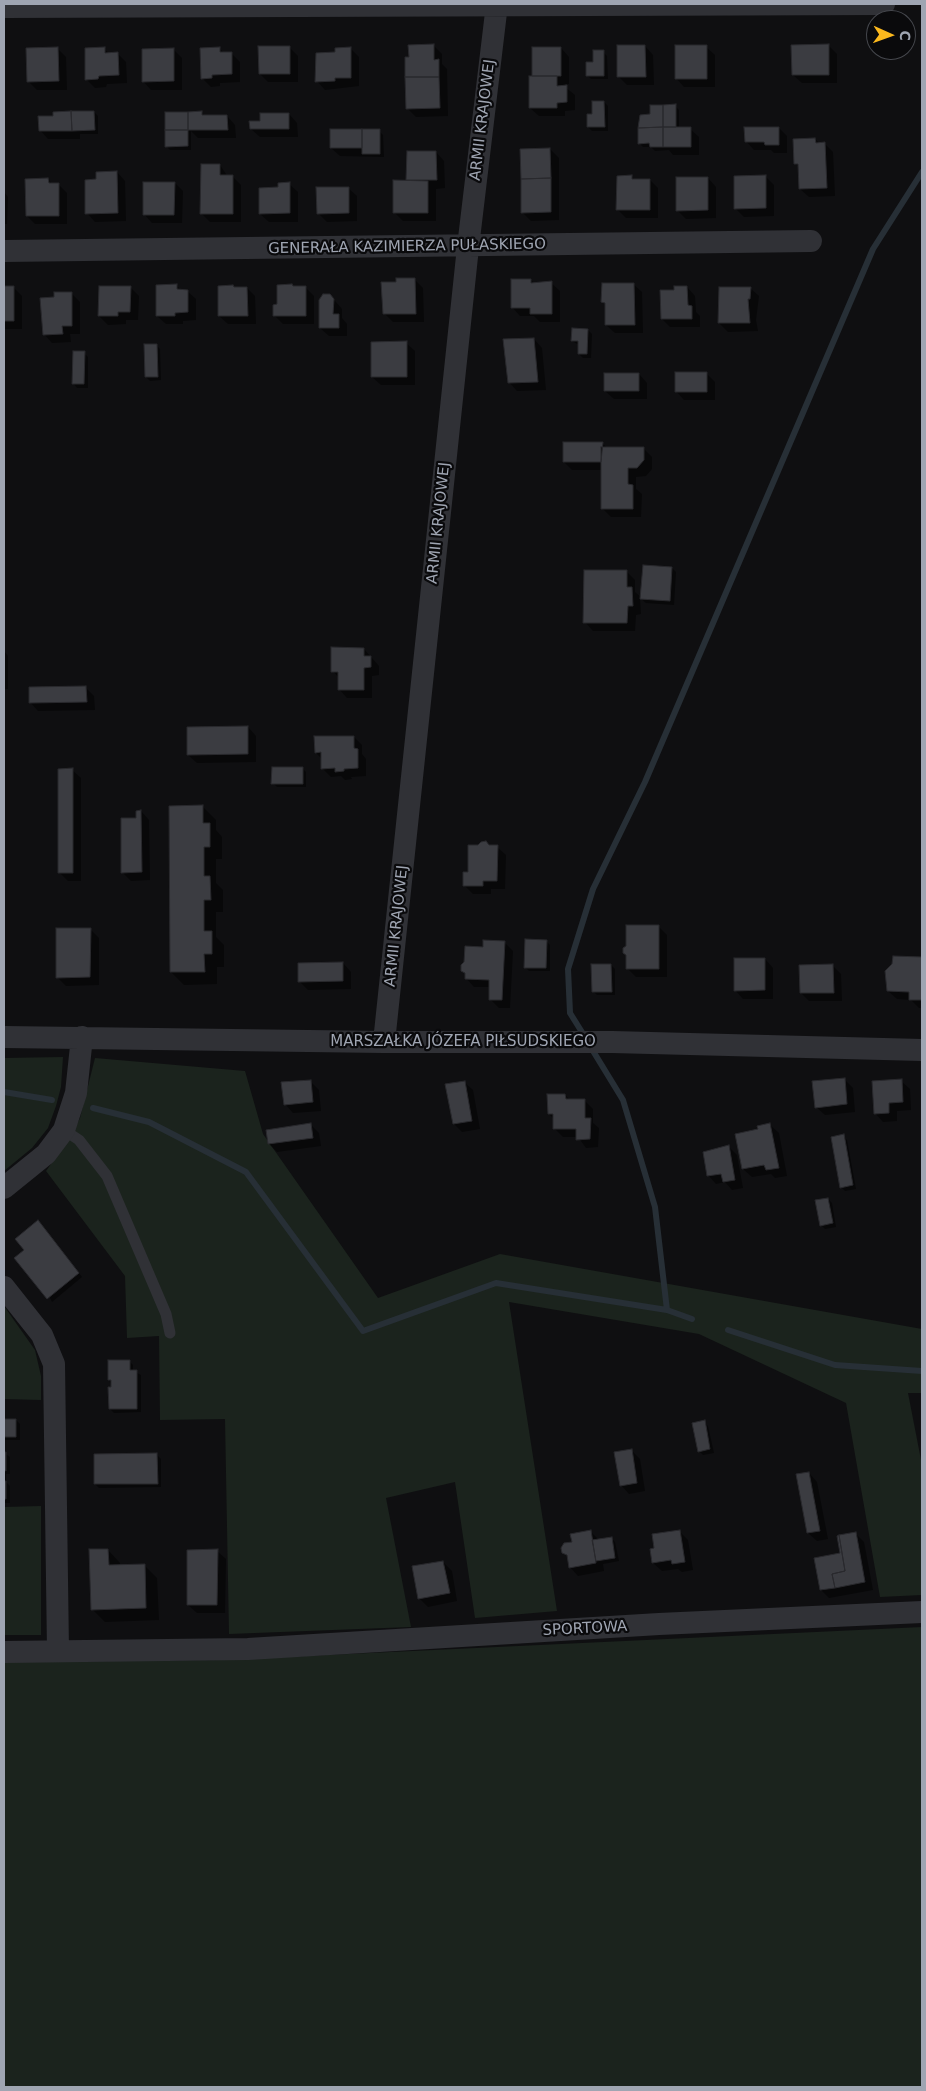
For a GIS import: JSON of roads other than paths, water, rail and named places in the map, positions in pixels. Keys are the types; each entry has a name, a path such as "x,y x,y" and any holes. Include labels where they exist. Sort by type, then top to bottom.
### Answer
{"street":[{"path":"4,7 884,4"},
{"name":"ARMII KRAJOWEJ","path":"384,1042 468,247 497,5"},
{"name":"GENERAŁA KAZIMIERZA PUŁASKIEGO","path":"4,251 468,247 811,241"},
{"name":"MARSZAŁKA JÓZEFA PIŁSUDSKIEGO","path":"4,1037 559,1044 612,1042 922,1050"},
{"path":"4,1188 46,1154 64,1130 76,1093 82,1038"},
{"path":"4,1287 42,1336 54,1364 58,1651"},
{"name":"SPORTOWA","path":"4,1652 248,1649 659,1624 922,1612"}],"lane":[{"path":"64,1130 79,1140 107,1176 166,1314 170,1334"}],"waterway":[{"path":"585,1037 570,1013 568,969 593,889 645,782 873,249 922,172"},
{"path":"590,1046 623,1100 655,1207 667,1310"},
{"path":"4,1092 52,1100"},
{"path":"93,1108 149,1122 246,1172 363,1331 496,1283 667,1310 692,1319"},
{"path":"728,1330 835,1365 922,1371"}]}
